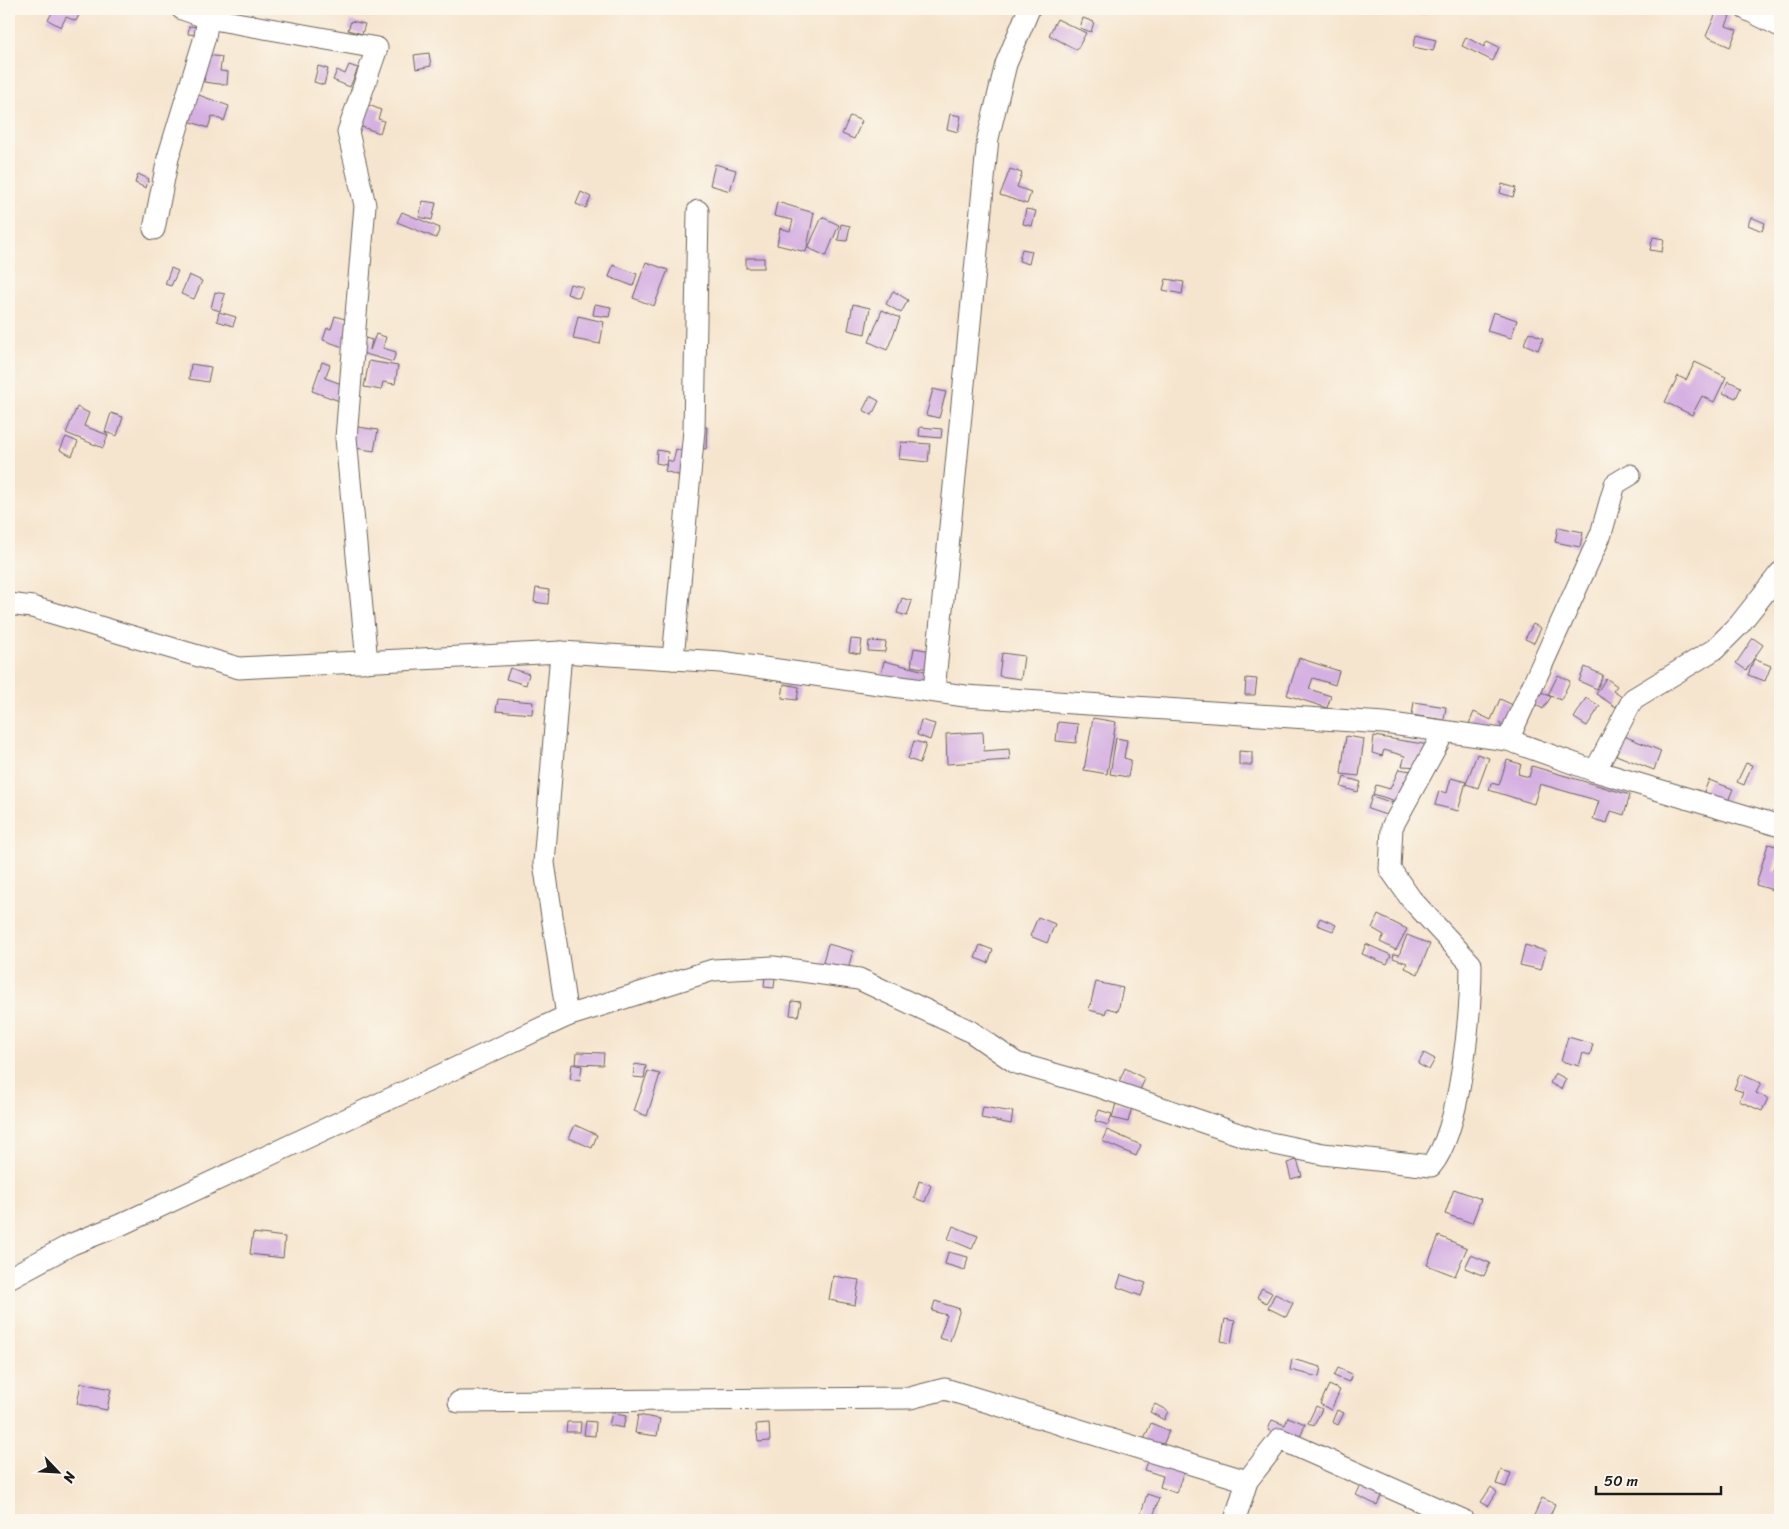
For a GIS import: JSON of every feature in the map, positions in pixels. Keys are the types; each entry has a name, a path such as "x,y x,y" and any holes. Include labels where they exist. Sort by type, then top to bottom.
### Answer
{"street":[{"path":"182,9 208,18 376,48 348,132 365,206 346,438 367,662"},
{"path":"934,691 988,138 1006,64 1029,9"},
{"path":"1746,9 1780,26"},
{"path":"154,228 168,158 205,37 208,18"},
{"path":"673,659 694,430 698,211"},
{"path":"1508,740 1601,534 1615,484 1630,475"},
{"path":"1596,771 1633,699 1715,649 1739,625 1780,573"},
{"path":"9,604 32,607 239,668 561,652 721,662 984,697 1384,723 1508,740 1596,771 1780,826"},
{"path":"561,652 544,863 567,1016"},
{"path":"9,1278 72,1244 128,1220 567,1016 713,970 773,967 859,979 970,1031 1016,1063 1103,1088 1256,1140 1323,1154 1431,1166 1440,1156 1457,1100 1471,998 1471,964 1411,899 1390,869 1392,827 1444,732"},
{"path":"459,1402 910,1398 944,1389 1247,1481"},
{"path":"1235,1520 1247,1481 1280,1439 1462,1520"}],"building":[{"path":"54,9 82,9 76,21 66,17 61,27 48,20"},
{"path":"1412,9 1428,9 1424,15"},
{"path":"1717,11 1730,16 1726,26 1737,30 1730,47 1706,36"},
{"path":"1083,18 1094,22 1091,32 1080,28"},
{"path":"1057,19 1086,33 1077,50 1049,35"},
{"path":"351,21 365,24 362,34 348,30"},
{"path":"189,26 201,27 200,35 188,34"},
{"path":"1416,35 1436,40 1433,51 1413,47"},
{"path":"1466,37 1484,47 1487,41 1499,47 1493,61 1462,46"},
{"path":"429,53 431,66 416,69 414,55"},
{"path":"207,55 222,57 220,71 228,72 227,85 204,82"},
{"path":"349,65 358,68 350,87 333,80 337,70 345,74"},
{"path":"318,66 328,69 324,85 314,82"},
{"path":"196,94 229,106 224,121 212,116 208,128 186,120"},
{"path":"364,103 381,110 378,119 384,121 380,133 356,125"},
{"path":"950,114 961,116 958,132 947,129"},
{"path":"850,116 862,121 854,139 842,134"},
{"path":"715,164 736,170 730,191 710,185"},
{"path":"1010,169 1022,173 1017,187 1031,192 1027,204 1000,195"},
{"path":"138,174 149,179 146,188 135,183"},
{"path":"1502,184 1516,188 1513,197 1500,193"},
{"path":"581,192 591,197 586,208 576,204"},
{"path":"423,201 436,203 432,220 419,217"},
{"path":"777,202 814,213 806,252 777,245 780,228 790,231 793,220 774,216"},
{"path":"1026,209 1036,211 1032,226 1023,224"},
{"path":"402,212 440,228 436,238 397,222"},
{"path":"822,217 839,225 826,256 808,248"},
{"path":"1751,217 1765,223 1762,231 1748,225"},
{"path":"841,224 850,226 847,241 838,240"},
{"path":"1653,237 1664,239 1662,252 1650,250"},
{"path":"1022,249 1032,251 1029,264 1019,261"},
{"path":"746,258 764,258 764,268 746,268"},
{"path":"646,262 668,270 654,306 633,298"},
{"path":"613,265 637,274 633,286 609,277"},
{"path":"171,268 178,271 171,286 165,284"},
{"path":"189,275 202,281 194,299 181,294"},
{"path":"1166,279 1184,282 1182,294 1163,290"},
{"path":"570,284 583,287 579,298 567,294"},
{"path":"893,291 908,300 901,313 886,304"},
{"path":"215,292 225,294 220,311 211,308"},
{"path":"595,304 611,307 609,317 593,315"},
{"path":"853,304 870,308 865,334 848,330"},
{"path":"882,310 900,318 887,350 869,342"},
{"path":"219,312 236,317 233,326 217,321"},
{"path":"1493,312 1517,320 1511,338 1487,331"},
{"path":"335,316 351,321 343,347 323,340 327,328 331,329"},
{"path":"578,316 604,322 600,344 573,339"},
{"path":"1529,332 1543,338 1538,350 1524,344"},
{"path":"376,334 386,337 383,348 396,352 393,362 355,351 354,335 372,340 370,350"},
{"path":"369,361 398,366 395,384 383,382 381,390 364,387"},
{"path":"322,362 330,365 325,378 347,386 342,402 312,391"},
{"path":"1695,362 1726,377 1714,402 1702,396 1692,415 1665,402 1678,376 1686,380"},
{"path":"191,364 211,367 208,382 189,379"},
{"path":"1728,381 1741,387 1736,398 1723,393"},
{"path":"933,389 946,392 939,418 926,415"},
{"path":"870,396 879,401 872,415 863,410"},
{"path":"77,407 89,413 84,426 108,435 103,448 66,433"},
{"path":"111,413 123,417 117,436 105,432"},
{"path":"352,426 378,430 374,451 348,447"},
{"path":"698,427 707,427 706,449 697,448"},
{"path":"920,427 942,429 941,438 919,436"},
{"path":"66,437 78,442 72,456 60,450"},
{"path":"901,442 930,444 928,462 899,459"},
{"path":"676,449 690,454 684,477 665,471 668,460 673,462"},
{"path":"657,450 668,452 666,465 656,463"},
{"path":"1558,527 1583,532 1580,547 1555,542"},
{"path":"536,588 549,590 548,604 534,602"},
{"path":"902,598 912,601 907,616 897,613"},
{"path":"1533,624 1541,628 1534,643 1525,639"},
{"path":"1753,638 1763,645 1746,670 1736,663"},
{"path":"851,639 862,640 860,654 849,652"},
{"path":"869,641 886,642 885,652 868,651"},
{"path":"914,648 932,651 929,669 911,666"},
{"path":"1002,653 1024,656 1021,679 999,676"},
{"path":"1299,658 1339,671 1335,685 1313,678 1309,689 1331,696 1327,708 1287,695"},
{"path":"1754,659 1771,666 1765,681 1748,675"},
{"path":"884,661 929,672 926,686 881,674"},
{"path":"1585,667 1603,675 1597,689 1579,681"},
{"path":"510,668 529,674 526,685 506,679"},
{"path":"1558,675 1570,681 1561,700 1548,695"},
{"path":"1246,678 1257,679 1255,695 1245,695"},
{"path":"1606,678 1617,686 1613,691 1622,697 1616,707 1596,694"},
{"path":"784,684 799,687 797,700 782,698"},
{"path":"1542,692 1551,697 1543,709 1534,704"},
{"path":"1586,698 1600,706 1587,726 1574,718"},
{"path":"498,699 533,702 532,714 496,711"},
{"path":"1500,699 1515,706 1506,726 1499,722 1508,740 1469,724 1474,712 1491,720"},
{"path":"1414,702 1446,707 1444,720 1412,715"},
{"path":"1093,718 1116,722 1107,774 1084,770"},
{"path":"921,720 935,724 930,740 917,735"},
{"path":"1058,722 1078,724 1076,743 1056,741"},
{"path":"983,732 984,751 1009,749 1010,760 947,764 946,734"},
{"path":"1346,736 1364,739 1359,776 1341,774"},
{"path":"1374,736 1429,745 1420,767 1402,766 1405,756 1384,750 1382,756 1372,753"},
{"path":"1624,736 1661,751 1654,770 1616,755"},
{"path":"1116,738 1127,740 1124,758 1131,760 1128,777 1110,774"},
{"path":"914,741 926,744 920,763 908,759"},
{"path":"1239,751 1252,752 1252,765 1239,765"},
{"path":"1477,754 1489,758 1478,788 1466,784"},
{"path":"1507,760 1521,764 1518,774 1529,777 1532,766 1630,795 1624,815 1611,811 1607,823 1593,819 1599,801 1540,784 1534,804 1489,790 1491,783 1499,785"},
{"path":"1746,763 1752,765 1744,785 1737,782"},
{"path":"1399,769 1417,772 1402,803 1373,794 1376,785 1390,789"},
{"path":"1344,777 1361,782 1358,792 1341,787"},
{"path":"1451,778 1466,782 1458,811 1435,805 1439,791 1447,793"},
{"path":"1709,780 1733,789 1726,806 1702,796"},
{"path":"1372,796 1393,803 1389,816 1368,809"},
{"path":"1768,844 1780,847 1773,871 1780,873 1780,892 1756,885"},
{"path":"1378,915 1407,929 1396,950 1380,942 1384,935 1372,928"},
{"path":"1038,917 1055,924 1047,943 1030,936"},
{"path":"1320,918 1336,925 1333,931 1317,925"},
{"path":"1407,935 1430,944 1418,974 1405,968 1407,963 1393,958 1394,954 1399,955"},
{"path":"828,944 853,951 847,972 822,965"},
{"path":"1366,944 1391,955 1387,964 1362,954"},
{"path":"980,945 993,950 988,963 975,958"},
{"path":"1525,945 1546,951 1541,970 1520,965"},
{"path":"765,976 775,977 774,988 764,987"},
{"path":"1096,982 1123,988 1118,1011 1107,1008 1105,1014 1089,1010"},
{"path":"792,1001 801,1002 798,1016 790,1015"},
{"path":"1568,1037 1593,1044 1590,1055 1583,1053 1579,1066 1561,1061"},
{"path":"577,1052 604,1053 603,1065 576,1064"},
{"path":"1424,1053 1435,1059 1429,1070 1418,1064"},
{"path":"572,1064 582,1066 580,1081 570,1079"},
{"path":"635,1064 646,1066 644,1078 633,1077"},
{"path":"1125,1068 1145,1079 1138,1094 1118,1084"},
{"path":"648,1071 660,1074 647,1116 634,1111"},
{"path":"1555,1073 1566,1079 1561,1089 1550,1083"},
{"path":"1740,1074 1761,1083 1756,1093 1768,1098 1762,1111 1739,1101 1743,1092 1734,1089"},
{"path":"1116,1103 1132,1107 1128,1122 1112,1118"},
{"path":"983,1107 1013,1112 1011,1124 981,1118"},
{"path":"1099,1110 1112,1114 1108,1125 1095,1121"},
{"path":"575,1125 597,1135 592,1148 569,1138"},
{"path":"1107,1130 1141,1145 1136,1156 1102,1141"},
{"path":"1297,1160 1302,1176 1291,1179 1287,1163"},
{"path":"919,1181 931,1185 925,1202 914,1198"},
{"path":"1454,1189 1481,1199 1472,1223 1445,1214"},
{"path":"953,1226 978,1236 972,1249 948,1239"},
{"path":"253,1233 285,1237 283,1258 250,1254"},
{"path":"1439,1236 1467,1248 1455,1276 1427,1265"},
{"path":"948,1252 968,1257 965,1270 945,1264"},
{"path":"1471,1255 1490,1263 1484,1276 1465,1268"},
{"path":"1121,1275 1146,1283 1141,1296 1117,1287"},
{"path":"833,1276 859,1280 855,1305 829,1300"},
{"path":"1262,1288 1272,1293 1266,1303 1257,1297"},
{"path":"1275,1294 1293,1303 1286,1317 1268,1308"},
{"path":"935,1301 960,1309 950,1341 939,1338 947,1315 932,1311"},
{"path":"1225,1319 1235,1321 1231,1343 1221,1341"},
{"path":"1292,1359 1321,1367 1319,1377 1290,1370"},
{"path":"1338,1368 1352,1374 1349,1382 1334,1376"},
{"path":"81,1383 111,1389 107,1410 77,1404"},
{"path":"1329,1385 1340,1390 1331,1410 1320,1404"},
{"path":"1155,1404 1168,1411 1164,1420 1150,1412"},
{"path":"1316,1406 1322,1409 1314,1426 1308,1423"},
{"path":"1337,1410 1344,1413 1338,1425 1332,1422"},
{"path":"612,1413 626,1416 623,1428 609,1425"},
{"path":"638,1415 660,1419 657,1436 635,1433"},
{"path":"1288,1417 1305,1424 1298,1442 1268,1430 1272,1420 1285,1425"},
{"path":"586,1421 596,1422 595,1436 584,1435"},
{"path":"567,1422 581,1422 580,1432 566,1432"},
{"path":"769,1423 770,1441 758,1442 756,1424"},
{"path":"1151,1423 1169,1431 1161,1450 1143,1442"},
{"path":"1148,1459 1184,1472 1176,1493 1160,1487 1163,1476 1144,1470"},
{"path":"1501,1470 1511,1473 1506,1487 1496,1484"},
{"path":"1363,1481 1383,1491 1377,1505 1356,1495"},
{"path":"1491,1487 1497,1492 1488,1506 1481,1502"},
{"path":"1147,1494 1159,1498 1152,1520 1139,1520"},
{"path":"1542,1498 1555,1504 1548,1520 1532,1520"}]}
